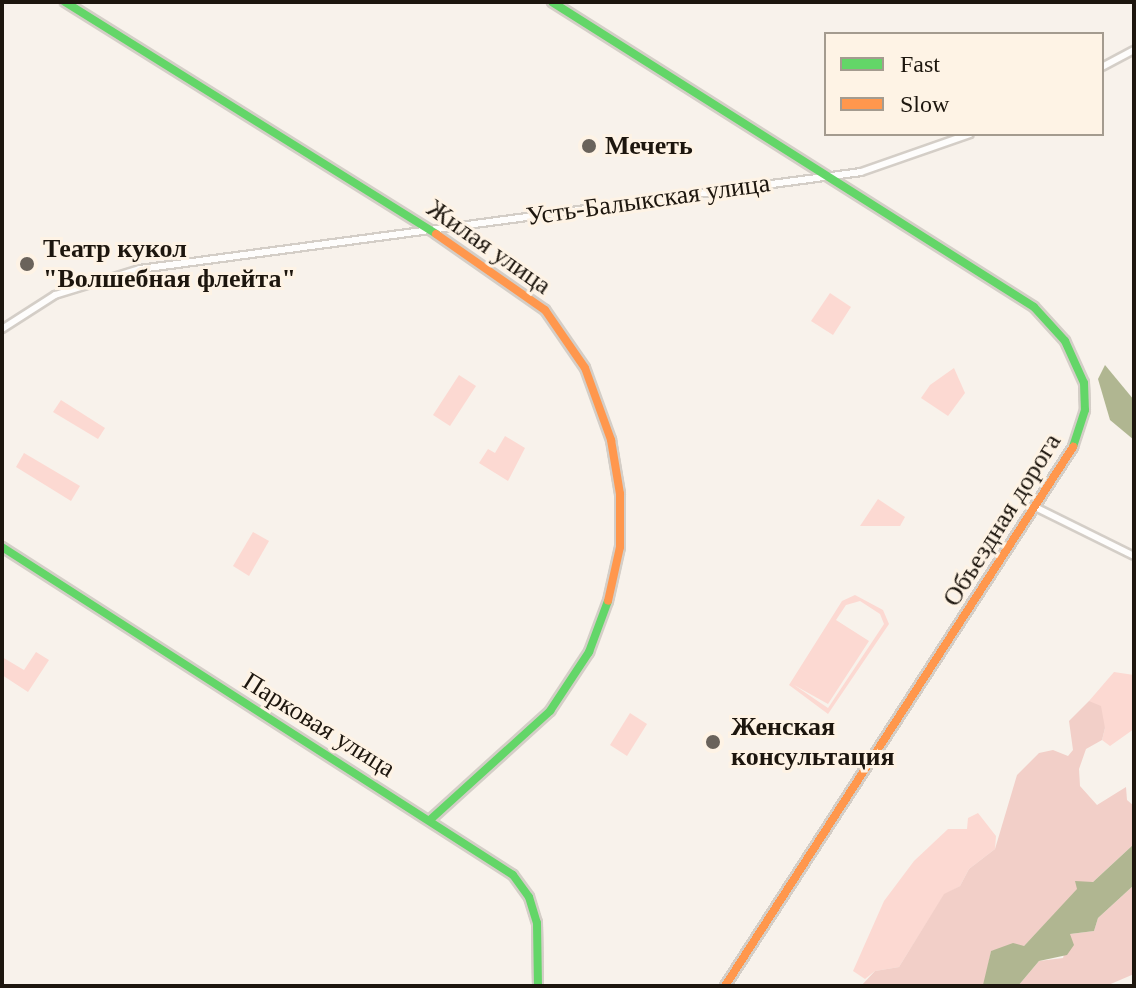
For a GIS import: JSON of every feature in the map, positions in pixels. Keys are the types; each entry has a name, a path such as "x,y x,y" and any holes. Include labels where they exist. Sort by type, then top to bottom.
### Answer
{"main road":[{"name":"Жилая улица","path":"65,2 432,230 533,300 572,343 611,440 621,509 614,583 579,670 532,731 431,819"},
{"name":"Объездная дорога","path":"552,2 1034,307 1065,341 1084,383 1084,420 1076,442 725,986"},
{"name":"Парковая улица","path":"2,547 431,819 522,885 537,923 538,986"}],"street":[{"path":"1104,66 1134,50"},
{"name":"Усть-Балыкская улица","path":"2,329 55,295 140,269 830,176 888,165 965,136"},
{"path":"1035,507 1134,556"}],"shaded area":[{"path":"830,293 851,307 833,335 811,321"},
{"path":"1105,365 1134,400 1134,440 1110,420 1098,379"},
{"path":"954,368 965,393 948,416 921,398 930,385"},
{"path":"459,375 476,386 450,426 433,415"},
{"path":"61,400 105,428 98,439 53,412"},
{"path":"505,436 525,448 508,481 479,463 488,449 495,453"},
{"path":"24,453 80,486 71,501 16,467"},
{"path":"878,499 905,517 900,526 860,526"},
{"path":"253,532 269,541 249,576 233,566"},
{"path":"855,595 883,610 889,624 828,714 789,685 842,601","holes":["860,601 880,614 884,624 828,708 794,685 828,704 869,641 836,620 846,605"]},
{"path":"36,652 49,660 28,692 2,675 2,657 24,670"},
{"path":"1114,672 1134,675 1134,729 1110,746 1102,740 1105,728 1089,701"},
{"path":"1089,701 1101,706 1105,728 1102,740 1086,749 1079,769 1080,786 1097,805 1126,787 1127,800 1134,806 1134,844 1093,882 1078,889 1024,946 991,951 984,986 861,986 875,971 899,967 944,894 960,886 969,869 995,849 1017,775 1039,753 1053,750 1068,756 1073,750 1069,721"},
{"path":"630,713 647,724 627,756 610,745"},
{"path":"978,813 996,836 995,849 969,869 960,886 944,895 899,967 875,971 865,979 853,971 884,901 914,861 948,829 967,829 968,818"},
{"path":"1134,844 1134,885 1098,918 1094,931 1070,934 1074,945 1067,955 1039,961 1018,986 983,985 991,951 1013,943 1024,946 1077,889 1075,881 1093,882"},
{"path":"1134,885 1134,974 1106,986 1018,986 1039,961 1063,958 1070,934 1094,931 1098,918"}],"traffic: fast":[{"path":"65,2 436,234"},
{"path":"552,2 1034,307 1065,341 1084,383 1085,410 1073,447"},
{"path":"2,547 513,875 529,897 537,923 538,986"},
{"path":"431,819 550,711 589,652 608,601"}],"traffic: slow":[{"path":"436,234 545,310 585,368 611,440 620,494 620,547 608,601"},
{"path":"725,986 1073,447"}],"place":[{"name":"Мечеть","path":"589,146"},
{"name":"Театр кукол \"Волшебная флейта\"","path":"27,264"},
{"name":"Женская консультация","path":"713,742"}]}
